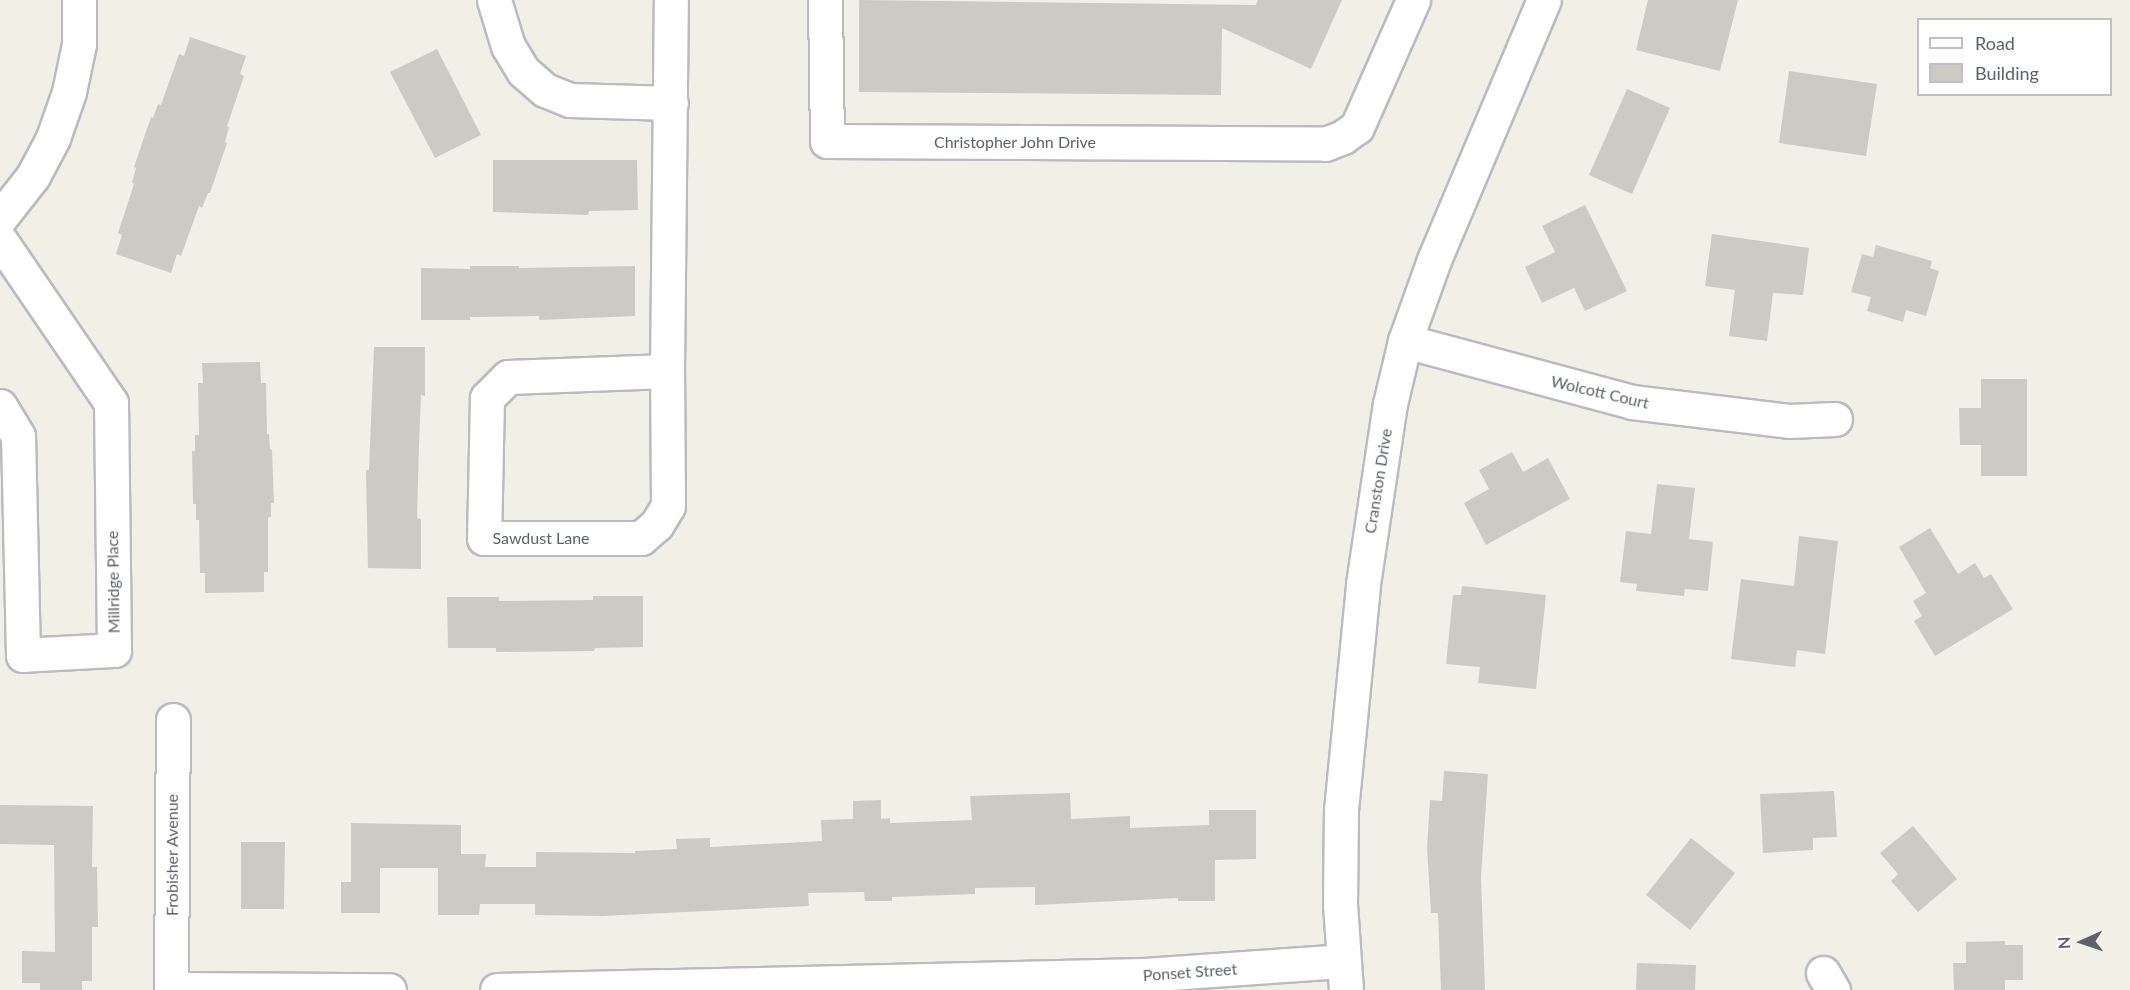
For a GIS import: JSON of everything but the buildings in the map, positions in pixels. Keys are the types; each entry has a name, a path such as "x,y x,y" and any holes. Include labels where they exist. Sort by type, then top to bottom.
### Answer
{"street":[{"path":"0,218 33,176 53,138 69,92 79,44 79,0"},
{"path":"494,0 508,46 523,70 545,90 570,100 671,103"},
{"name":"Sawdust Lane","path":"667,371 508,377 487,398 484,538 641,538 657,524 669,506 667,371 671,0"},
{"name":"Christopher John Drive","path":"825,0 827,141 1325,144 1343,137 1357,127 1413,0"},
{"name":"Cranston Drive","path":"1344,976 1340,905 1341,810 1354,671 1379,462 1405,340 1457,201 1544,0"},
{"name":"Millridge Place","path":"0,240 111,403 114,650 23,655 18,436 0,406"},
{"name":"Wolcott Court","path":"1405,340 1632,402 1789,421 1835,419"},
{"name":"Frobisher Avenue","path":"171,989 173,720"},
{"name":"Ponset Street","path":"497,990 1143,975 1344,976"},
{"path":"171,989 389,990"}]}
